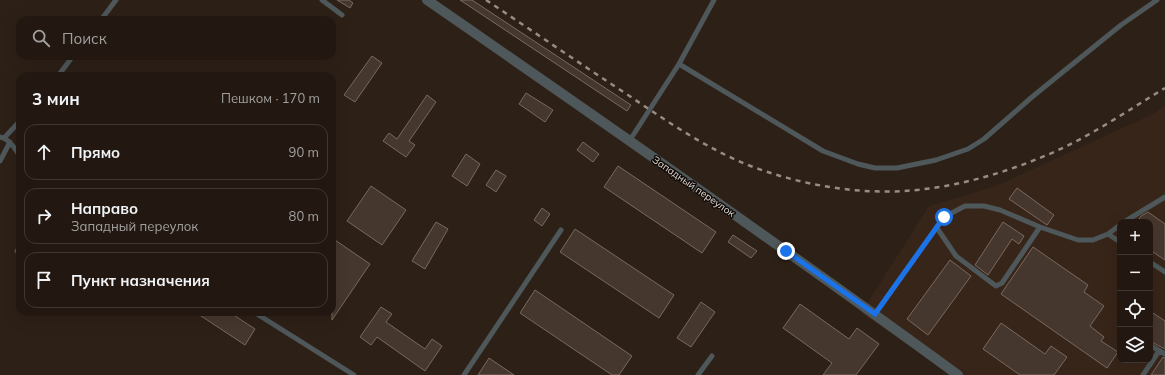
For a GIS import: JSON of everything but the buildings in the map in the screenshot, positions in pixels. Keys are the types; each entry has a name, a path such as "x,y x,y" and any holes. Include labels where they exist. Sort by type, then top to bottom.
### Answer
{"street":[{"name":"Западный переулок","path":"427,0 630,140 875,314 958,375"}],"lane":[{"path":"104,16 116,0"},
{"path":"322,0 342,14"},
{"path":"630,140 679,64 714,0"},
{"path":"679,64 823,151 858,164 876,168 897,168 936,160 968,149 984,139 1032,97 1100,42 1157,0"},
{"path":"61,72 70,60"},
{"path":"16,125 2,137 10,142 16,150"},
{"path":"0,160 10,142"},
{"path":"1129,219 1165,197"},
{"path":"875,314 944,217 965,206 984,206 1000,210 1040,227 1078,240 1093,240 1108,234 1117,227"},
{"path":"937,228 956,256 996,286 1002,283 1040,227"},
{"path":"464,375 561,230"},
{"path":"1108,234 1117,240"},
{"path":"1153,264 1165,272"},
{"path":"260,316 354,375"},
{"path":"1153,347 1165,354"},
{"path":"1143,375 1159,350"},
{"path":"698,375 712,356"}],"shaded area":[{"path":"1165,106 1165,375 952,375 861,313 929,206 996,186 1151,115"}],"railway":[{"path":"486,0 659,116 717,151 748,165 786,178 845,189 884,192 904,191 941,187 995,174 1030,162 1077,141 1165,88"}],"route":[{"path":"786,251 875,314 944,217"}]}
